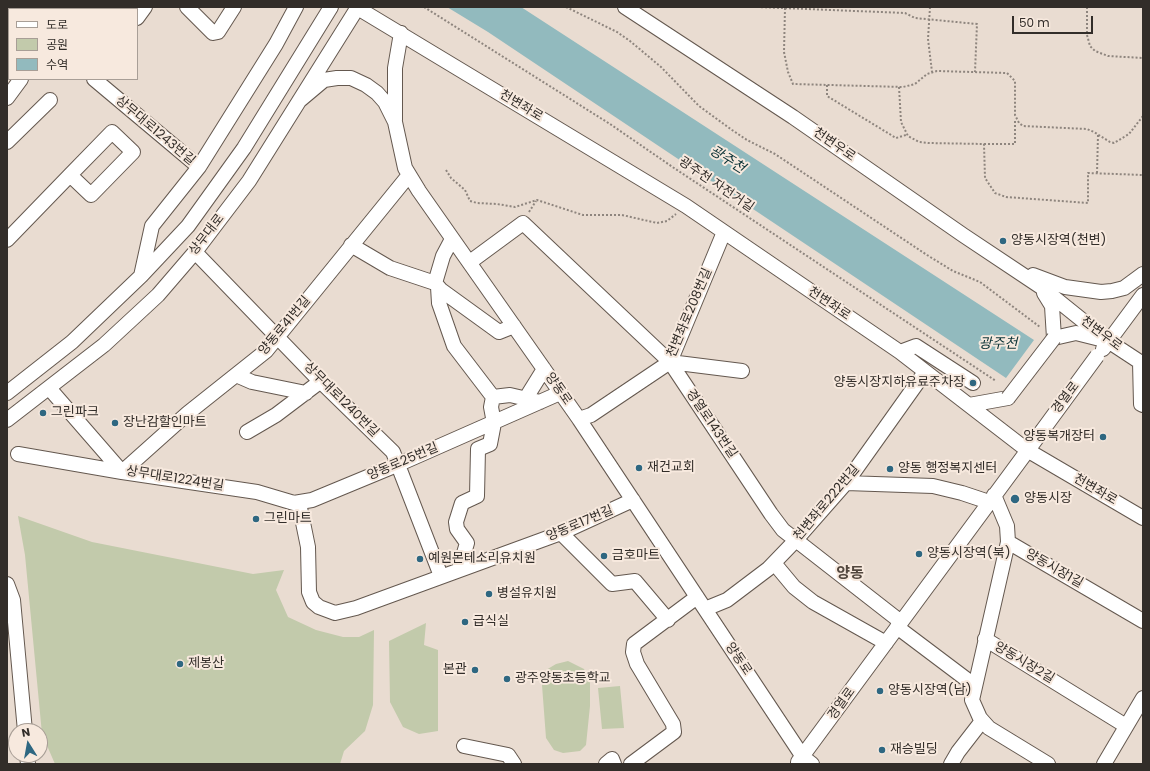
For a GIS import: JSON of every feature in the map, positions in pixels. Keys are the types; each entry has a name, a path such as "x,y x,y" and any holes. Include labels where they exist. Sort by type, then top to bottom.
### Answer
{"street":[{"path":"138,17 145,7"},
{"path":"187,7 213,33 218,32 234,7"},
{"path":"141,276 152,226 199,167 276,44 296,7"},
{"name":"상무대로","path":"7,392 72,342 141,276 188,226 244,148 331,7"},
{"name":"상무대로","path":"7,420 104,345 158,295 195,252 249,181 357,7"},
{"name":"천변좌로","path":"357,7 686,206 900,352 1027,450 1143,518"},
{"name":"천변우로","path":"625,7 793,117 1041,287 1108,341 1142,363"},
{"path":"395,122 395,68 401,33"},
{"name":"양동로","path":"298,101 324,80 351,78 377,93 385,102 395,122 401,154 409,175 452,239 470,262 579,419 804,762"},
{"path":"7,98 20,80"},
{"name":"상무대로1243번길","path":"95,80 199,167"},
{"path":"7,142 50,100"},
{"path":"7,240 70,175 112,132 133,152 91,195 70,175"},
{"name":"양동로41번길","path":"122,472 188,413 258,358 278,336 409,175"},
{"path":"470,262 523,223"},
{"name":"경열로143번길","path":"523,223 670,362 771,514 795,541 974,684"},
{"name":"천변좌로208번길","path":"579,419 591,415 670,362 724,232"},
{"path":"452,239 443,256 436,285 439,303 454,346 493,397 491,407 494,423 490,444 478,449 477,496 462,503 456,522 457,529 467,543 459,570"},
{"path":"351,245 390,268 436,285 499,332 514,326"},
{"name":"상무대로1240번길","path":"195,252 321,381 393,452 441,576"},
{"path":"1010,266 1065,287 1084,291 1118,290 1124,288 1143,274"},
{"name":"천변우로","path":"1041,287 1052,306 1054,338"},
{"name":"경열로","path":"804,762 899,624 1143,294"},
{"path":"969,406 1008,398 1054,338 1076,334 1108,341"},
{"path":"900,352 916,346 973,384"},
{"path":"670,362 742,372"},
{"path":"1142,363 1141,404 1143,405"},
{"path":"493,397 510,395 533,400 544,369"},
{"name":"천변좌로222번길","path":"705,609 727,600 774,563 795,541 846,483 926,372"},
{"path":"236,375 252,382 306,393"},
{"path":"247,432 276,415 321,381"},
{"name":"상무대로1224번길","path":"49,388 122,472 257,492 294,503 306,501"},
{"name":"양동로25번길","path":"306,501 494,423 533,400 560,393"},
{"path":"18,454 122,472"},
{"path":"846,483 933,486 992,498 1007,526 1008,542"},
{"name":"양동로17번길","path":"306,501 309,592 313,602 319,607 328,611 341,612 561,533 633,500"},
{"path":"561,533 612,584 635,581 668,620"},
{"name":"양동시장1길","path":"1008,542 1143,621"},
{"name":"양동시장2길","path":"1008,542 985,639 1134,720"},
{"path":"774,563 794,587 813,602 886,643"},
{"path":"7,584 13,600 13,663 24,723"},
{"path":"631,764 674,732 673,724 637,664 633,652 634,644 697,597"},
{"path":"985,639 974,684 972,700 982,721 989,728 1048,764"},
{"path":"1104,764 1134,720 1143,698"},
{"path":"951,764 958,752 982,721"},
{"path":"464,746 508,755 514,764"},
{"path":"606,764 612,759 614,764"}],"path":[{"name":"광주천 자전거길","path":"424,7 610,124 929,338 996,381"},
{"path":"566,7 617,32 630,41 660,67 699,106 732,130 747,140 775,154 953,271 980,282 1040,327"},
{"path":"757,7 905,13 914,18 977,24 975,72"},
{"path":"930,7 928,39 932,72"},
{"path":"1087,7 1087,35 1090,46 1095,51 1108,56 1143,58"},
{"path":"785,8 784,52 793,84 899,87 915,84 932,72 943,70 1007,73 1013,77 1016,84 1014,144 928,143 913,140 907,135 901,122 899,87"},
{"path":"827,85 827,96 896,138 907,135"},
{"path":"1015,117 1023,126 1087,129 1110,142 1118,142 1129,134 1143,116"},
{"path":"1097,173 1098,135"},
{"path":"984,144 985,178 995,192 1006,197 1088,203 1088,173 1143,175"},
{"path":"446,170 451,178 465,190 470,201 515,207 537,200 552,203 584,215 622,215 657,223 667,221 686,206"},
{"path":"523,223 537,200"}],"green space":[{"path":"18,516 92,542 253,574 284,570 276,590 288,617 316,630 343,637 359,637 374,630 373,705 365,731 344,751 340,764 55,764 48,748 48,723 41,723 25,555"},
{"path":"426,623 424,645 438,650 438,731 419,734 403,727 390,702 389,641"},
{"path":"568,661 584,669 590,683 590,706 586,745 580,751 563,753 554,750 546,738 542,685 546,670 556,664"},
{"path":"620,686 624,728 602,729 598,688"}],"water":[{"name":"광주천","path":"447,7 521,7 1034,340 1006,378 488,32"}],"place":[{"name":"양동시장역(천변)","path":"1003,241"},
{"name":"양동시장지하유료주차장","path":"973,383"},
{"name":"그린파크","path":"43,413"},
{"name":"장난감할인마트","path":"115,423"},
{"name":"양동복개장터","path":"1103,437"},
{"name":"재건교회","path":"639,468"},
{"name":"양동 행정복지센터","path":"890,469"},
{"name":"양동시장","path":"1015,499"},
{"name":"그린마트","path":"256,519"},
{"name":"양동시장역(북)","path":"919,554"},
{"name":"금호마트","path":"604,556"},
{"name":"예원몬테소리유치원","path":"420,559"},
{"name":"병설유치원","path":"489,594"},
{"name":"급식실","path":"465,622"},
{"name":"제봉산","path":"180,664"},
{"name":"본관","path":"475,670"},
{"name":"광주양동초등학교","path":"507,679"},
{"name":"양동시장역(남)","path":"880,691"},
{"name":"재승빌딩","path":"882,750"}],"district":[{"name":"양동","path":"850,574"}]}
